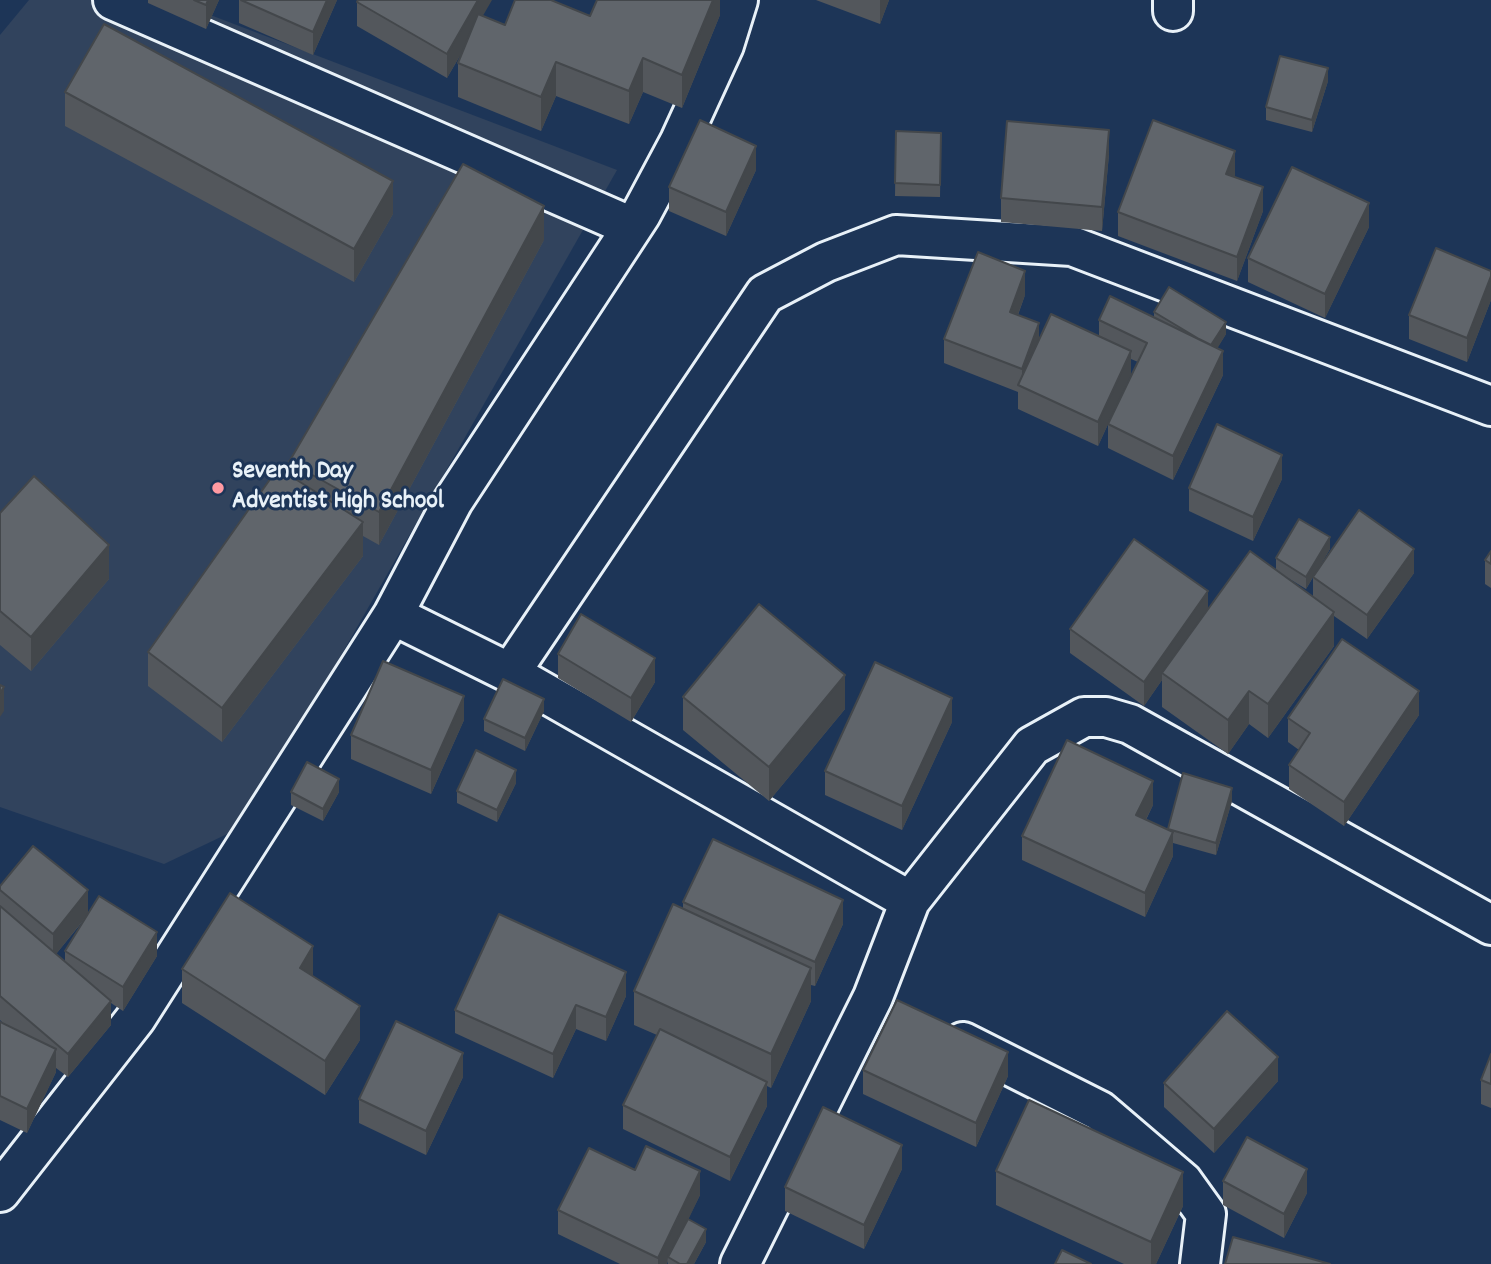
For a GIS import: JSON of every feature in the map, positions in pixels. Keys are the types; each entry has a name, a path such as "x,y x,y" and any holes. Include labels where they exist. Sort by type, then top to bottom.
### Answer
{"street":[{"path":"113,0 632,227"},
{"path":"0,1192 136,1018 393,615 453,501 632,227 680,141 724,45 738,0"},
{"path":"510,673 765,294 826,262 896,235 1072,246 1491,406"},
{"path":"393,615 510,673 910,901"},
{"path":"740,1264 873,997 910,901 1032,746 1084,717 1106,717 1130,724 1491,925"},
{"path":"873,997 1100,1111 1183,1182 1206,1214 1200,1264"}],"shaded area":[{"name":"Seventh Day Adventist High School","path":"29,0 171,0 617,170 244,826 164,864 0,807 0,35"}],"building":[{"path":"194,0 208,0 206,5"},
{"path":"241,0 327,0 313,32"},
{"path":"478,0 447,54 357,2"},
{"path":"515,0 551,0 590,16 597,0 713,0 682,75 643,58 629,91 556,62 541,97 458,63 478,14 505,25"},
{"path":"104,24 393,181 354,249 65,92"},
{"path":"1280,56 1328,68 1312,120 1266,107"},
{"path":"700,120 756,146 726,212 669,187"},
{"path":"1153,120 1235,151 1226,174 1263,187 1237,257 1118,212"},
{"path":"1007,121 1109,130 1102,207 1001,198"},
{"path":"896,131 941,133 940,185 895,183"},
{"path":"463,164 544,206 379,512 289,462"},
{"path":"1292,167 1369,203 1325,294 1248,258"},
{"path":"1436,248 1491,271 1467,338 1409,315"},
{"path":"978,252 1025,271 1010,312 1039,323 1022,369 944,339"},
{"path":"1169,287 1226,322 1211,345 1154,312"},
{"path":"1110,296 1223,351 1173,456 1108,424 1147,343 1099,320"},
{"path":"1051,314 1131,351 1098,422 1018,385"},
{"path":"1217,424 1282,455 1253,517 1189,488"},
{"path":"278,468 363,522 222,708 148,652"},
{"path":"34,476 109,545 31,637 0,611 0,513"},
{"path":"1359,510 1414,549 1367,615 1313,577"},
{"path":"1299,519 1330,537 1306,577 1276,558"},
{"path":"1134,539 1208,591 1144,682 1070,629"},
{"path":"1250,551 1334,612 1268,704 1249,691 1228,720 1162,673"},
{"path":"1491,551 1491,564 1485,560"},
{"path":"759,604 845,675 769,767 683,697"},
{"path":"581,614 655,658 631,698 558,654"},
{"path":"1342,639 1419,691 1344,802 1289,765 1310,733 1288,718"},
{"path":"383,661 464,696 431,770 351,735"},
{"path":"875,662 952,698 902,806 825,771"},
{"path":"503,679 544,699 525,738 484,719"},
{"path":"1067,740 1153,781 1136,815 1173,832 1145,893 1022,836"},
{"path":"476,750 516,770 497,810 457,791"},
{"path":"307,762 339,779 323,809 291,792"},
{"path":"1183,773 1232,788 1216,843 1168,829"},
{"path":"713,839 843,900 815,962 683,902"},
{"path":"33,846 88,890 53,934 0,890 0,886"},
{"path":"230,893 313,946 300,968 360,1006 325,1061 182,969"},
{"path":"99,896 157,932 123,987 65,951"},
{"path":"673,904 811,968 771,1054 634,991"},
{"path":"0,906 111,1001 68,1054 0,996"},
{"path":"499,914 626,972 606,1017 576,1005 553,1054 455,1010"},
{"path":"897,1000 1008,1052 976,1123 863,1070"},
{"path":"1227,1011 1278,1057 1214,1129 1164,1083"},
{"path":"396,1021 463,1053 426,1131 359,1099"},
{"path":"0,1022 56,1049 27,1109 0,1096"},
{"path":"660,1029 767,1082 730,1157 623,1105"},
{"path":"1491,1054 1491,1084 1481,1080"},
{"path":"1029,1100 1183,1172 1151,1242 996,1171"},
{"path":"823,1107 902,1145 864,1225 785,1187"},
{"path":"1247,1137 1307,1169 1284,1214 1223,1181"},
{"path":"646,1146 700,1171 658,1258 558,1210 589,1148 635,1170"},
{"path":"688,1219 706,1229 687,1264 680,1264 668,1257"},
{"path":"1233,1237 1330,1264 1225,1264"},
{"path":"1062,1250 1091,1264 1055,1264"}],"place":[{"name":"Seventh Day Adventist High School","path":"218,488"}]}
